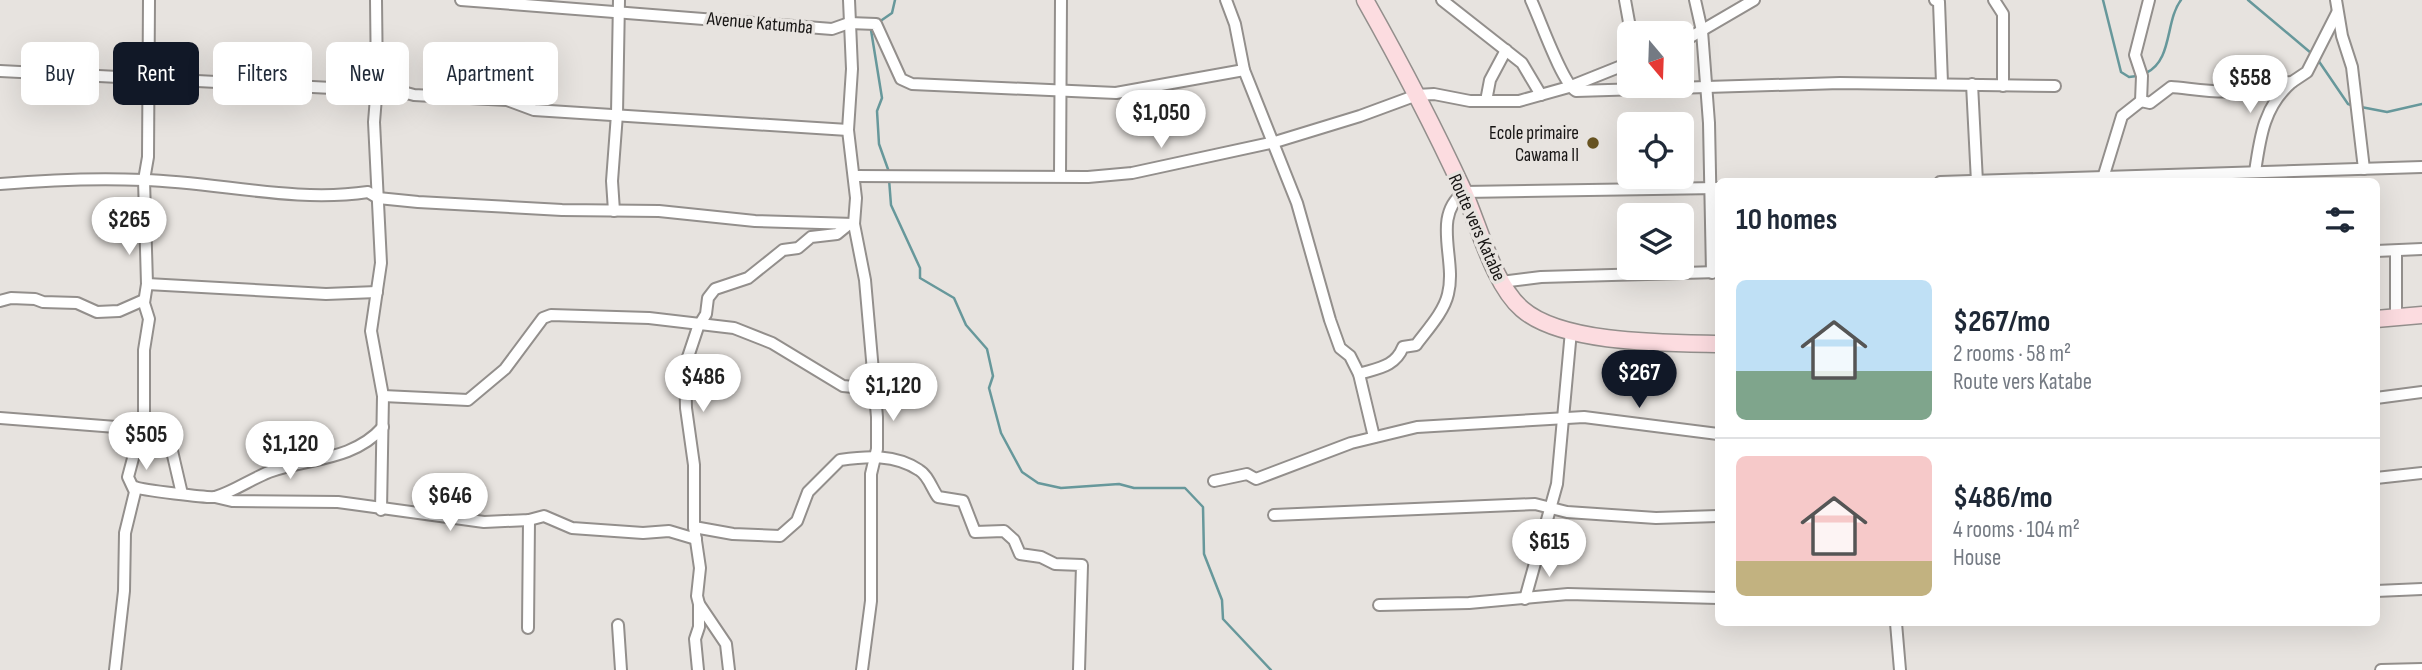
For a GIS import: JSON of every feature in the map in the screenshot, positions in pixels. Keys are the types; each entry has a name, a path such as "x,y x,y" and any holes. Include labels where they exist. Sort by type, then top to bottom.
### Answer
{"street":[{"path":"149,0 149,42"},
{"path":"376,0 376,42"},
{"name":"Avenue Katumba","path":"461,0 619,6 832,29 849,23 876,24 880,27 901,79 912,84 1058,88"},
{"path":"849,0 852,69 848,130 854,176 851,224 866,288 878,435 871,474 871,601 862,670"},
{"path":"1060,175 1058,88 1061,0"},
{"path":"1226,0 1235,24 1244,71 1275,142 1317,265 1330,320 1340,348 1350,356 1359,374 1374,437"},
{"name":"Route vers Katabe","path":"1365,0 1418,95 1464,192 1501,282 1522,309 1540,321 1571,331 1611,338 1715,344"},
{"path":"1443,0 1528,70 1541,95"},
{"path":"1531,0 1569,87"},
{"path":"1625,0 1629,21"},
{"path":"1501,282 1541,277 1715,273 1714,188 1704,87 1702,31 1695,0"},
{"path":"1694,35 1754,0"},
{"path":"1994,0 2003,14 2003,86"},
{"path":"2141,102 2142,76 2135,55 2149,0"},
{"path":"2336,0 2352,67 2364,169"},
{"path":"1941,1 1942,83"},
{"path":"614,211 612,181 617,114 619,6"},
{"path":"2255,172 2265,117 2278,93 2312,66 2337,13"},
{"path":"1486,101 1490,79 1506,50"},
{"path":"854,176 1132,173 1275,142 1418,95 1520,101 1569,87 1617,68"},
{"path":"0,71 113,76"},
{"path":"1058,88 1133,92 1161,84 1244,71"},
{"path":"199,81 326,88"},
{"path":"2292,82 2258,83 2254,87 2229,91 2171,87 2150,103 2141,102 2122,116 2103,178 2422,167"},
{"path":"1569,87 1604,92 1704,87 1942,83 2055,86"},
{"path":"1972,84 1977,178"},
{"path":"409,93 507,100 534,110 848,130"},
{"path":"148,105 148,157 144,180 147,284 144,300 149,319 144,350 144,434 136,447 128,477 135,487 144,491 173,491 232,501 338,502 484,522 529,520 544,516 572,528 643,533 669,531 686,533 696,539"},
{"path":"375,105 381,263 371,331 374,363 383,396 382,510"},
{"path":"0,184 144,180 292,195 334,196 368,192 378,198 851,224"},
{"path":"1359,374 1392,363 1397,360 1403,347 1416,345 1446,302 1451,281 1447,214 1454,199 1464,192 1714,188"},
{"path":"698,670 695,639 699,627 699,604 694,527 694,465 686,408 685,366 700,323 706,314 708,298 715,289 748,278 783,250 798,248 811,237 837,234 851,224"},
{"path":"2380,251 2422,249"},
{"path":"2396,251 2396,317"},
{"path":"147,284 326,294 377,292"},
{"path":"0,301 11,298 78,303 97,312 119,311 144,300"},
{"path":"383,396 468,400 502,372 542,318 549,315 700,323 746,331 796,356 843,386 874,389"},
{"path":"2380,318 2422,315"},
{"path":"1525,598 1557,484 1571,331"},
{"path":"2380,397 2422,392"},
{"path":"0,418 116,427 144,434 170,447 178,468 182,494"},
{"path":"1214,481 1247,474 1256,479 1374,437 1447,423 1602,418 1648,428 1715,434"},
{"path":"215,497 288,465 320,461 344,453 374,436 383,427"},
{"path":"694,527 733,534 780,536 797,521 808,492 836,462 874,454 919,469 943,499 963,501 975,532 1004,531 1014,540 1020,554 1041,557 1055,564 1082,565 1079,670"},
{"path":"2380,478 2422,473"},
{"path":"115,670 124,591 125,533 134,502 135,487"},
{"path":"1274,515 1535,504 1567,512 1656,518 1715,516"},
{"path":"528,628 529,520"},
{"path":"2380,591 2422,589"},
{"path":"1378,605 1568,594 1715,598"},
{"path":"699,604 726,644 729,670"},
{"path":"618,625 621,670"},
{"path":"1896,626 1900,670"},
{"path":"2381,670 2422,669"}],"waterway":[{"path":"879,22 892,13 895,0"},
{"path":"2103,0 2121,72 2129,77 2137,76"},
{"path":"2146,73 2161,59 2181,0"},
{"path":"2248,0 2311,53"},
{"path":"874,26 871,30 882,98 877,111 879,144 889,172"},
{"path":"2318,60 2348,104 2354,106"},
{"path":"2361,107 2387,112 2422,104"},
{"path":"889,179 891,205 920,268 920,278 954,298 966,325 987,349 993,376 989,388 1001,433 1022,472 1038,483 1061,488 1119,484 1134,488 1185,488 1203,507 1204,554 1222,600 1223,619 1271,670"}],"place":[{"name":"Ecole primaire Cawama II","path":"1593,143"}]}
